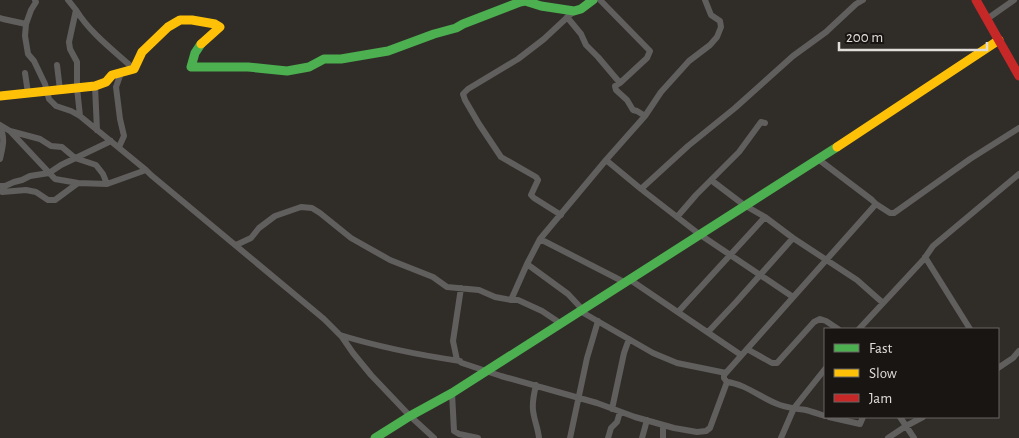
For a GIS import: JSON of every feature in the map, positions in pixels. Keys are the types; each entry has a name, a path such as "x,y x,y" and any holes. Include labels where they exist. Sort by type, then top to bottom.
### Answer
{"street":[{"path":"35,0 36,2 26,24 25,36 28,54 34,62 49,99 56,106 80,116 119,147 151,176 324,320 339,334 359,360 410,416 434,438"},
{"path":"68,0 96,36 134,69"},
{"path":"561,215 531,195 538,180 536,177 501,157 478,124 463,94 468,89 518,59 544,39 571,14 593,0"},
{"path":"600,0 650,51 648,58 615,86 618,93 627,100 633,110 646,116"},
{"path":"511,300 540,239 606,160 646,116 661,92 689,61 710,46 717,37 721,28 720,21 711,15 705,0"},
{"path":"641,189 793,56 826,32 856,4 863,0"},
{"path":"976,0 1019,76"},
{"path":"987,19 1014,0"},
{"path":"134,69 142,52 168,26 180,20 215,24 220,27 199,45 192,56 191,67 248,67 287,71 310,67 324,59 341,59 388,50 456,28 525,1 571,14 586,44 620,83"},
{"path":"76,10 69,42 70,49 77,62 80,116"},
{"path":"0,18 26,24"},
{"path":"375,438 452,393 818,159 999,40"},
{"path":"57,65 60,90"},
{"path":"0,96 96,86 106,82 112,75 134,69"},
{"path":"119,147 124,136 116,87 121,72"},
{"path":"25,73 28,93"},
{"path":"96,86 97,130"},
{"path":"677,217 739,152 756,128 762,122 765,123"},
{"path":"0,127 40,139 52,146 62,147 75,158 96,165 103,174 107,184"},
{"path":"0,127 3,133 0,159"},
{"path":"818,159 876,204 890,213 894,213 970,159 1019,128"},
{"path":"10,131 54,179 78,183 107,184 146,170"},
{"path":"78,183 55,200 48,200 36,192 26,190 2,192 0,188 30,176 49,173 61,165 111,141"},
{"path":"606,160 699,234 793,297"},
{"path":"860,328 933,246 1019,174"},
{"path":"711,180 744,205 764,216 793,238 857,280 883,303"},
{"path":"339,334 366,343 425,356 460,361 486,371 663,425 696,432 705,431 710,428 726,382 724,376 726,373 876,204"},
{"path":"236,246 251,238 259,228 275,216 301,207 312,208 351,238 390,260 433,277 447,287 479,290 495,297 518,300 542,311 560,323"},
{"path":"678,312 764,216"},
{"path":"708,332 793,238"},
{"path":"540,239 627,280 741,355"},
{"path":"925,257 969,328"},
{"path":"527,264 568,294 581,310 654,353 677,362 726,373"},
{"path":"460,361 457,360 453,341 461,288"},
{"path":"746,349 772,363 777,363 814,322 820,319 836,328"},
{"path":"570,438 578,398 598,321"},
{"path":"612,409 624,353 629,339"},
{"path":"999,367 1019,351"},
{"path":"781,438 794,408 824,370"},
{"path":"726,382 738,385 782,406 798,410 808,410 824,416"},
{"path":"536,386 533,411 538,429 538,438"},
{"path":"452,393 454,431 478,438"},
{"path":"608,438 620,412"},
{"path":"833,418 860,424 863,418"},
{"path":"901,418 914,438"},
{"path":"888,438 921,418"},
{"path":"642,438 647,420"},
{"path":"663,425 663,438"},
{"path":"702,438 705,431"}],"traffic: fast":[{"path":"201,44 195,53 191,67 248,67 287,71 309,67 324,59 341,59 388,51 456,28 520,2 525,1 541,6 574,11 581,9 593,0"},
{"path":"375,438 452,393 837,147"}],"traffic: slow":[{"path":"0,96 95,86 106,82 112,75 134,69 142,52 168,27 180,20 215,24 220,27 201,44"},
{"path":"837,147 999,40"}],"traffic: jam":[{"path":"976,0 1019,76"}]}
